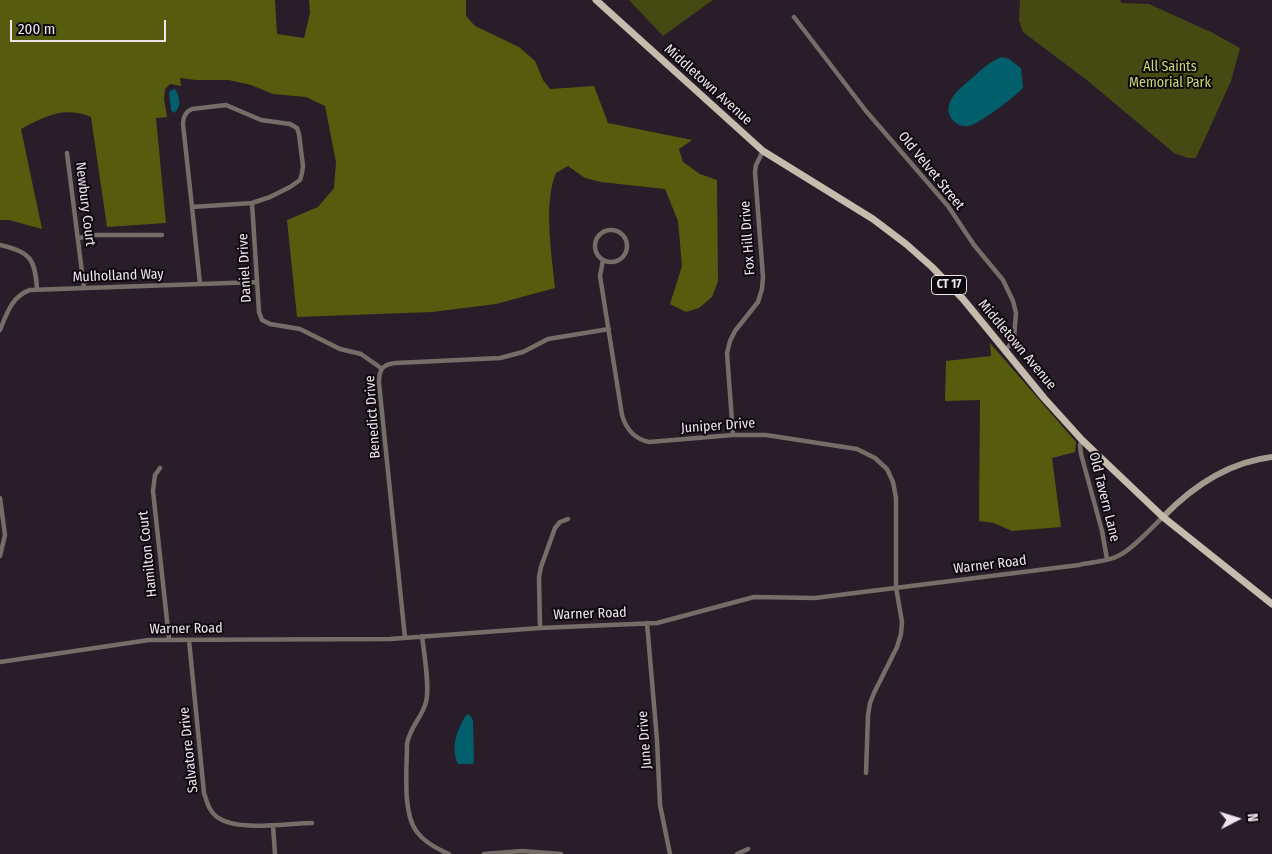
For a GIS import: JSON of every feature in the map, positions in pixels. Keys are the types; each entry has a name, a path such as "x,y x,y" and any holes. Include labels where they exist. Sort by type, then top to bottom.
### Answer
{"main road":[{"name":"Middletown Avenue","path":"596,0 763,151 873,220 906,244 950,286 1044,398 1082,440 1163,517 1272,604"}],"street":[{"name":"Old Velvet Street","path":"794,17 866,111 948,206 974,245 1003,280 1013,301 1016,313 1014,338 1005,350"},
{"path":"192,207 252,203 270,197 300,180 303,166 300,134 297,128 290,124 262,120 230,106 222,105 192,109 185,114 183,124 200,284"},
{"name":"Fox Hill Drive","path":"733,435 727,353 735,331 758,302 762,289 763,277 755,172 756,165 763,151"},
{"name":"Newbury Court","path":"67,153 84,288"},
{"name":"Daniel Drive","path":"252,203 259,312 262,320 300,328 340,349 362,354 381,368"},
{"name":"Juniper Drive","path":"612,230 621,234 626,241 626,252 623,256 610,262 603,260 598,254 596,244 601,234 612,230"},
{"path":"78,238 97,235 162,235"},
{"path":"0,245 27,254 33,264 36,289"},
{"name":"Juniper Drive","path":"603,260 600,276 622,415 632,434 644,441 650,442 733,435 766,435 850,447 868,454 882,463 890,476 895,490 896,587 902,622 897,647 870,703 866,773"},
{"name":"Mulholland Way","path":"0,330 3,316 16,298 25,292 36,289 258,282"},
{"name":"Benedict Drive","path":"405,638 379,383 381,368 388,364 396,363 500,358 523,352 548,339 608,329"},
{"name":"Old Tavern Lane","path":"1082,440 1080,445 1081,454 1102,531 1106,559"},
{"path":"1163,517 1200,484 1214,476 1260,458 1272,458"},
{"name":"Hamilton Court","path":"160,468 155,475 153,491 169,640"},
{"path":"0,498 5,536 0,556"},
{"name":"Warner Road","path":"0,662 149,640 405,638 540,628 657,623 754,597 815,598 1079,565 1117,556 1126,551 1163,517"},
{"path":"540,628 539,577 541,567 555,528 560,522 568,519"},
{"name":"June Drive","path":"647,623 657,740 660,804 670,854"},
{"path":"422,636 427,701 411,730 407,744 408,808 416,831 436,848 449,854"},
{"name":"Salvatore Drive","path":"189,640 204,793 208,806 215,816 225,822 237,824 273,826 312,823"},
{"path":"273,826 275,854"},
{"path":"737,854 748,849"},
{"path":"484,854 522,851 561,854"}],"green space":[{"path":"0,0 275,0 277,34 304,38 310,13 309,0 466,0 466,16 475,26 519,47 535,61 543,80 550,89 594,86 608,123 692,140 679,149 683,162 700,174 717,180 718,281 712,297 699,308 686,312 670,304 682,266 678,221 665,189 601,182 585,178 568,166 556,173 550,199 549,214 555,288 496,304 432,312 297,317 287,220 318,207 334,188 336,162 325,106 306,97 273,94 251,85 229,80 180,78 181,86 170,84 165,89 164,99 167,117 156,118 166,223 107,227 91,117 72,112 55,114 21,129 42,229 9,220 0,220"},
{"path":"629,0 713,0 663,36"},
{"name":"All Saints Memorial Park","path":"1020,0 1120,0 1122,3 1149,4 1213,33 1240,48 1231,81 1196,158 1188,158 1174,153 1088,81 1023,32 1019,21"},
{"path":"990,343 1076,442 1075,452 1052,458 1061,527 1012,531 994,523 979,521 980,400 945,401 946,361 991,356"}],"water":[{"path":"1002,57 1009,59 1021,68 1023,88 997,109 974,124 964,126 956,123 952,120 949,112 950,102 954,95 985,66"},
{"path":"175,89 179,102 177,111 174,113 171,110 169,93"},
{"path":"467,714 471,716 473,721 474,760 473,764 458,764 455,752 456,739 460,726"}]}
